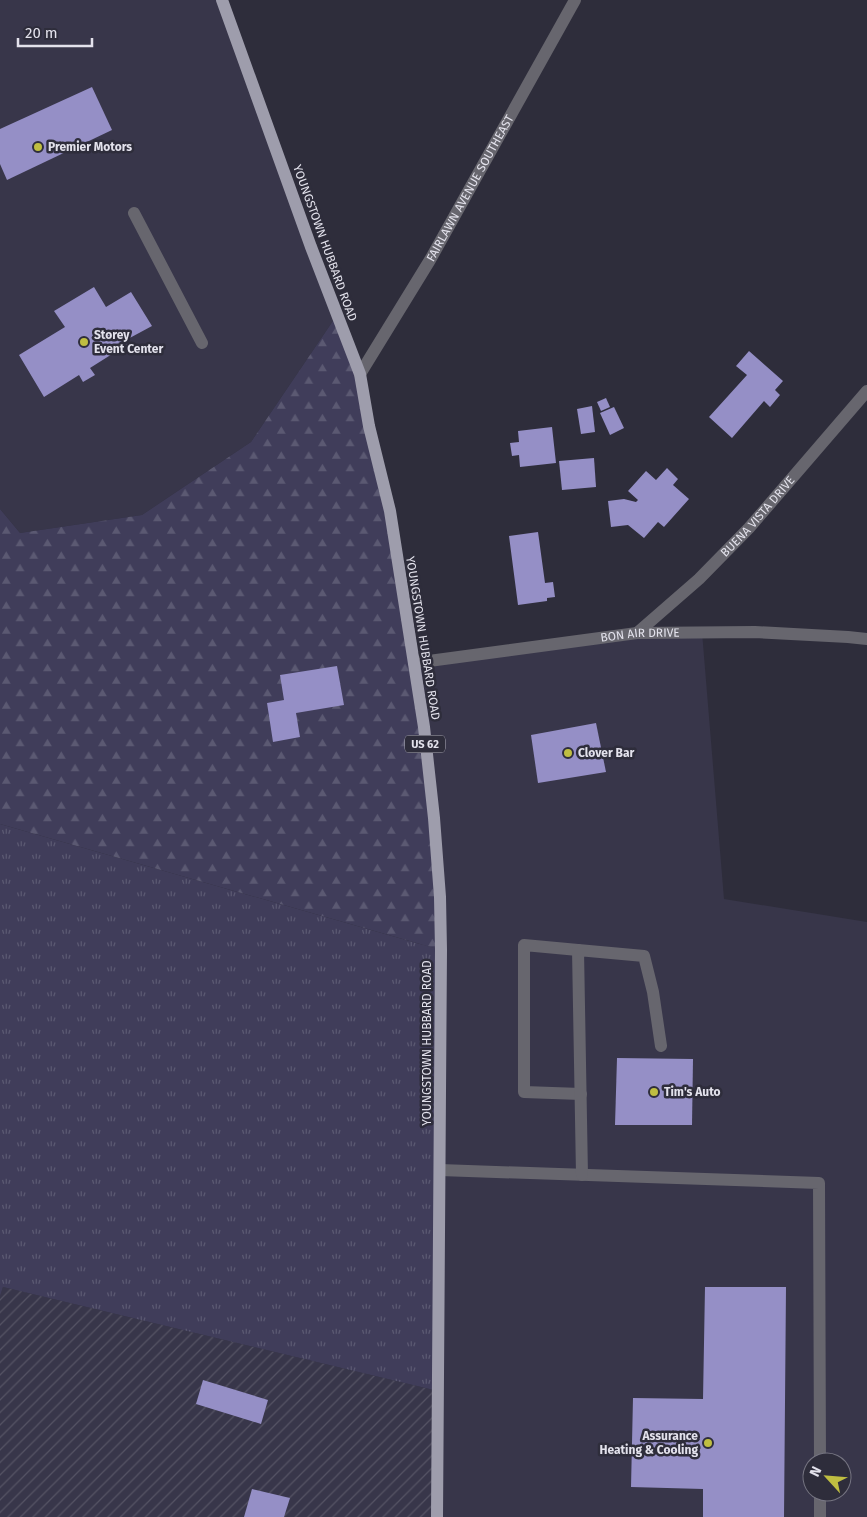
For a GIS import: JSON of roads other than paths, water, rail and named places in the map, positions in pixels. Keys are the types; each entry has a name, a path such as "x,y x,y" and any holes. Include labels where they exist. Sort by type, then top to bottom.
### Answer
{"main road":[{"name":"YOUNGSTOWN HUBBARD ROAD","path":"222,0 311,247 360,374 369,426 390,511 414,663 431,791 440,897 437,1517"}],"street":[{"name":"FAIRLAWN AVENUE SOUTHEAST","path":"360,374 430,260 575,0"},
{"path":"134,213 202,343"},
{"name":"BUENA VISTA DRIVE","path":"637,633 699,579 749,528 867,391"},
{"name":"BON AIR DRIVE","path":"414,663 637,633 755,632 867,639"},
{"path":"581,1094 524,1092 524,945 644,956 654,992 660,1046"},
{"path":"578,950 582,1175"},
{"path":"440,1170 818,1183 820,1452"},
{"path":"820,1502 820,1517"}],"place":[{"name":"Premier Motors","path":"38,147"},
{"name":"Storey Event Center","path":"84,342"},
{"name":"Clover Bar","path":"568,753"},
{"name":"Tim's Auto","path":"654,1092"},
{"name":"Assurance Heating & Cooling","path":"708,1443"}]}
